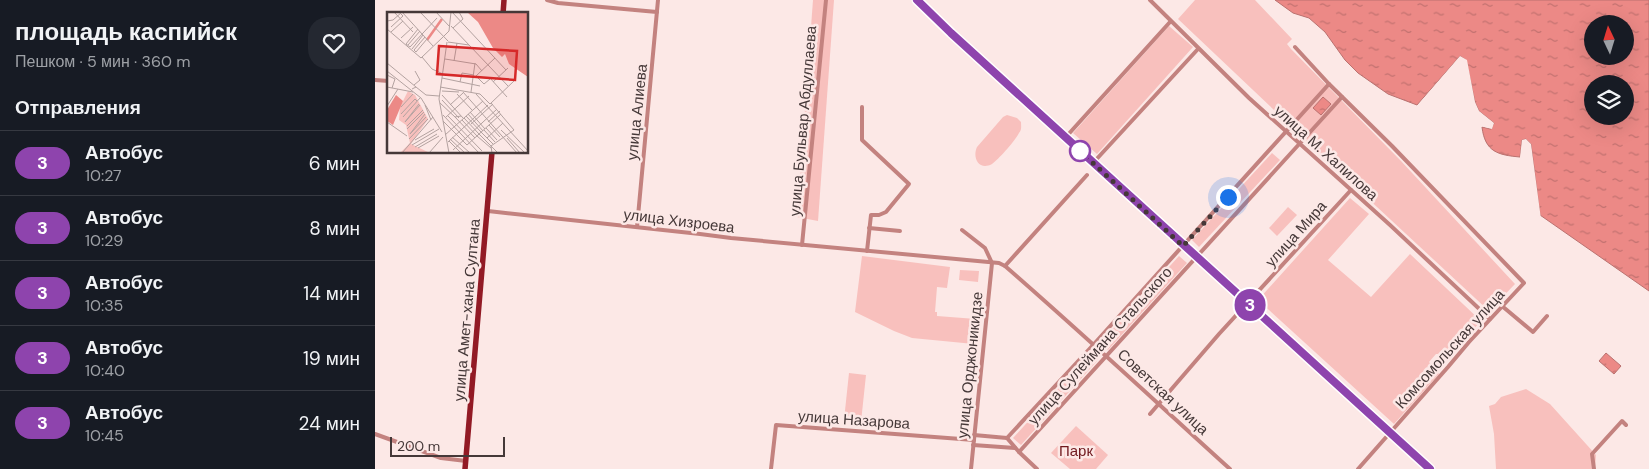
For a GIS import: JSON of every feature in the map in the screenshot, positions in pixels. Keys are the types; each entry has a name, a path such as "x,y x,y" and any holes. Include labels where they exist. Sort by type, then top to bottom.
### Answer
{"main road":[{"name":"улица Амет-хана Султана","path":"465,469 492,154"}],"street":[{"path":"547,0 558,3 657,12"},
{"name":"улица Алиева","path":"637,227 658,0"},
{"name":"улица Бульвар Абдуллаева","path":"803,245 826,0"},
{"path":"917,0 1196,258 1430,469"},
{"name":"улица М. Халилова","path":"1149,0 1287,133 1394,229 1490,320"},
{"path":"1065,138 1170,22"},
{"path":"1295,47 1342,97"},
{"path":"1093,163 1198,49"},
{"name":"улица Сулеймана Стальского","path":"1007,438 1287,133 1329,84"},
{"name":"улица Сулеймана Стальского","path":"1019,452 1342,97"},
{"name":"Комсомольская улица","path":"1342,97 1524,283 1358,469"},
{"path":"862,107 861,140 909,184 886,212 879,216 871,214 867,251"},
{"path":"1005,266 1087,175"},
{"name":"улица Мира","path":"1150,414 1219,334 1351,190"},
{"name":"улица Хизроева","path":"488,211 803,245 999,263 1005,266"},
{"path":"869,228 900,231"},
{"path":"963,230 985,248 992,263"},
{"name":"улица Орджоникидзе","path":"971,469 992,263"},
{"name":"Советская улица","path":"1005,266 1094,344 1230,469"},
{"path":"1502,306 1533,332 1547,316"},
{"path":"1171,391 1176,396"},
{"path":"1594,469 1592,454 1622,421 1626,424"},
{"name":"улица Назарова","path":"771,469 776,425 1007,438"},
{"path":"375,434 441,458 466,461"},
{"path":"1007,438 1037,469"},
{"path":"973,445 1015,448"}],"green space":[{"path":"813,0 834,0 818,221 797,217"},
{"path":"1195,0 1255,0 1292,39 1287,44 1291,49 1401,161 1515,284 1489,311 1178,19"},
{"path":"1169,26 1193,47 1097,154 1073,133"},
{"path":"1007,115 1017,118 1021,122 1020,132 995,162 987,166 980,165 975,155 977,147 1003,117"},
{"path":"1272,153 1280,160 1199,247 1192,240"},
{"path":"1350,198 1369,214 1328,260 1371,297 1410,254 1481,321 1447,358 1436,354 1429,362 1439,374 1394,424 1258,300"},
{"path":"1288,207 1297,215 1277,236 1269,228"},
{"path":"862,256 950,267 947,288 937,287 935,312 937,312 937,316 976,319 974,344 912,338 855,312"},
{"path":"1179,256 1187,263 1108,350 1100,343"},
{"path":"960,270 979,271 978,282 959,280"},
{"path":"1089,355 1097,361 1021,445 1013,438"},
{"path":"849,373 866,375 861,422 844,420"},
{"path":"1526,389 1550,404 1596,455 1595,469 1496,469 1494,434 1489,406 1495,404 1501,397"},
{"name":"Парк","path":"1076,426 1108,455 1096,469 1070,469 1051,453"}],"water":[{"path":"1275,0 1649,0 1649,291 1540,215 1531,144 1526,139 1522,140 1520,157 1494,151 1486,142 1482,127 1491,129 1494,123 1479,111 1475,102 1466,60 1460,56 1417,105 1388,94 1358,73 1345,60 1325,32 1309,18 1293,13"},
{"path":"1323,97 1331,104 1321,115 1313,108"},
{"path":"1606,353 1621,366 1614,374 1599,361"}],"pier":[{"path":"1460,56 1467,60 1475,102 1479,111 1494,123 1492,129 1480,126 1490,127 1491,124 1477,112 1472,102 1464,61 1461,59 1419,106 1416,107"},
{"path":"1526,139 1531,144 1541,219 1538,215 1529,145 1526,141 1521,159 1520,157 1522,140"}],"bus line":[{"name":"3","path":"917,0 1183,246 1430,469"}],"route":[{"path":"1080,151 1183,246 1228,197"}]}
